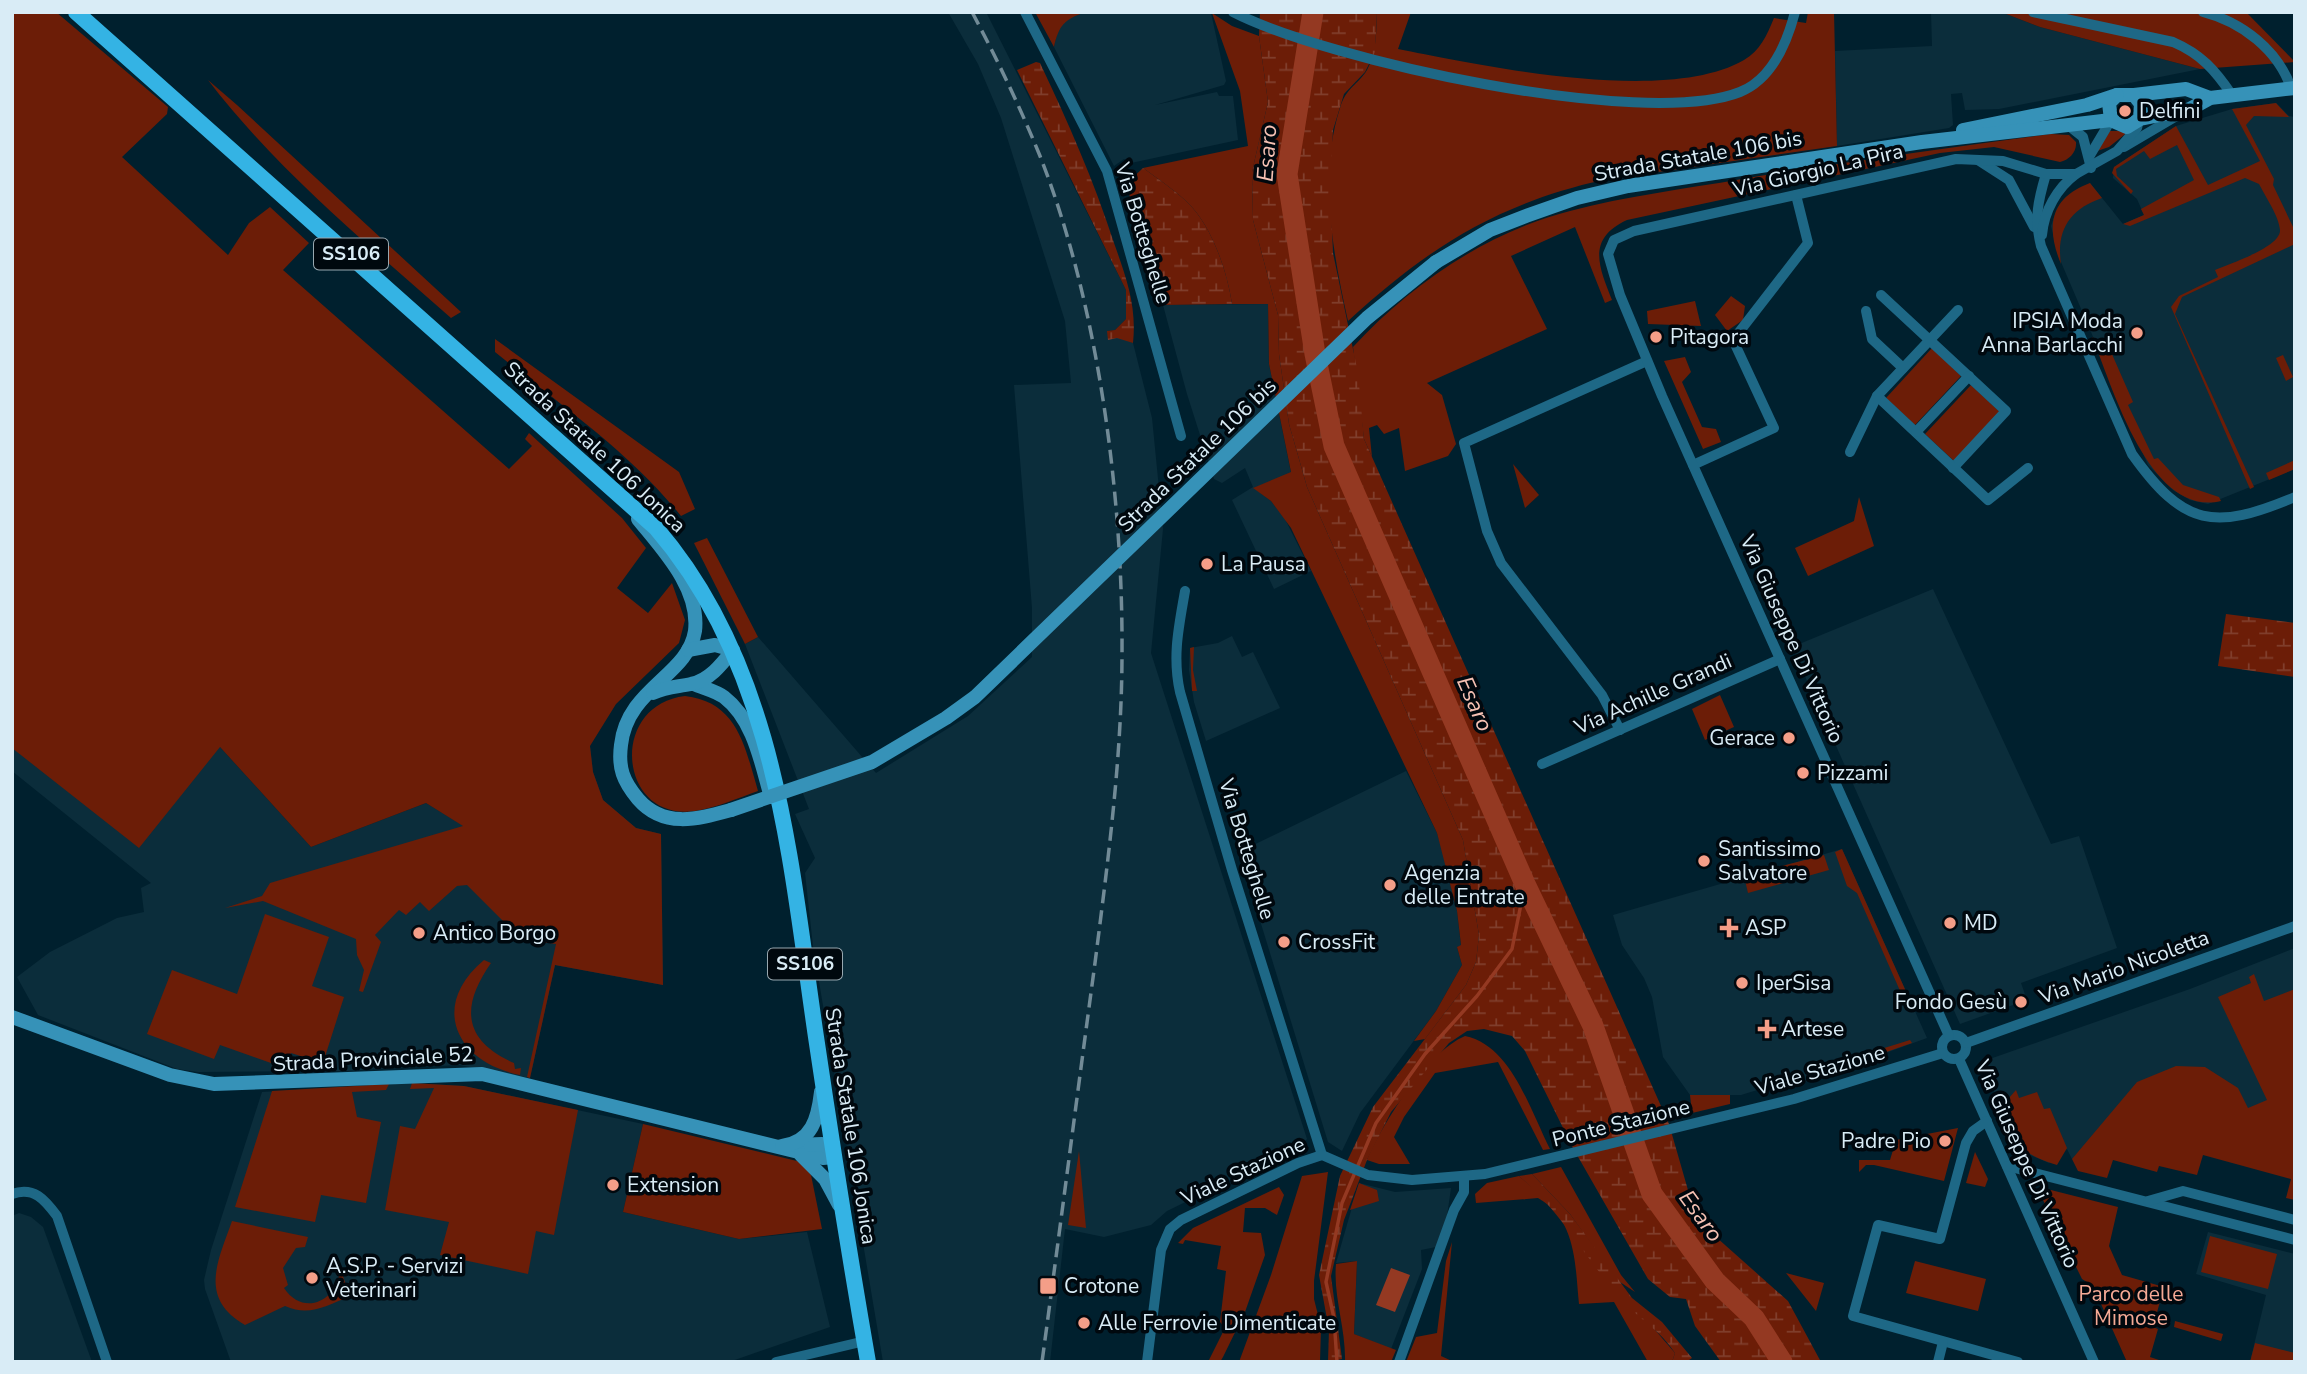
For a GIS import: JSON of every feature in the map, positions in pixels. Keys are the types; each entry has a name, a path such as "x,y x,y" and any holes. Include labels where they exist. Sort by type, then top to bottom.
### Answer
{"main road":[{"name":"Strada Statale 106 Jonica","path":"76,12 656,528 685,562 733,650 767,750 785,837 841,1209 868,1362"},
{"path":"1922,142 2111,120 2122,127 2139,120 2190,109 2210,98 2293,88"},
{"path":"1922,142 2087,105 2117,95 2186,89 2210,98"},
{"path":"2111,120 2108,107 2117,95"},
{"path":"2134,95 2141,103 2139,120"},
{"name":"Strada Statale 106 bis","path":"688,650 667,675 640,699 623,727 620,766 628,787 646,809 667,818 691,821 872,762 946,719 975,696 1367,318 1436,262 1490,230 1577,198 1628,186 1922,142"},
{"path":"622,499 671,561 685,585 693,607 695,632 688,650"},
{"path":"640,699 668,687 694,684 715,671 733,650 715,645 688,650"},
{"path":"694,684 722,695 738,711 752,736 785,837"},
{"name":"Strada Provinciale 52","path":"12,1017 170,1075 214,1084 482,1074 780,1147"},
{"path":"780,1147 803,1140 812,1130 819,1112 822,1080"},
{"path":"780,1147 822,1144 833,1153"},
{"path":"780,1147 798,1153 813,1165 841,1209"}],"street":[{"name":"Via Botteghelle","path":"1025,12 1107,171 1181,436"},
{"path":"1233,12 1255,23 1385,63 1490,85 1595,99 1682,102 1717,99 1742,91 1764,75 1782,52 1795,12"},
{"path":"2033,12 2173,42 2194,51 2213,67 2232,94"},
{"path":"2203,12 2233,22 2259,42 2284,69 2293,88"},
{"name":"Via Giorgio La Pira","path":"1608,254 1615,240 1634,231 1956,159 2003,161 2046,174 2076,174 2090,163 2117,151 2190,109"},
{"path":"2090,163 2111,120"},
{"path":"2117,151 2137,128 2139,120"},
{"path":"2067,124 2083,137 2090,163"},
{"path":"1975,158 2014,186 2132,454 2152,482 2172,501 2198,516 2224,519 2255,514 2295,497"},
{"path":"2041,246 2036,223 2037,203 2046,174"},
{"path":"2041,246 2043,222 2049,209 2065,182 2076,174"},
{"path":"1693,465 1774,428 1733,340 1808,243 1796,195"},
{"name":"Via Giuseppe Di Vittorio","path":"1608,254 1614,278 1647,361 1950,1036"},
{"path":"1881,295 2006,411 1953,468"},
{"path":"1850,452 1877,396 1958,310"},
{"path":"1866,311 1872,339 1903,368"},
{"path":"1620,730 1602,695 1501,563 1487,531 1464,443 1647,361"},
{"path":"1916,432 1969,376"},
{"path":"1877,396 1988,500 2028,468"},
{"name":"Via Botteghelle","path":"1185,591 1175,646 1175,667 1180,692 1232,870 1322,1155"},
{"name":"Via Achille Grandi","path":"1542,764 1780,659"},
{"name":"Via Mario Nicoletta","path":"1966,1043 2295,926"},
{"path":"1957,1035 1966,1043 1965,1054 1959,1059 1948,1058 1943,1053 1943,1041 1950,1036 1957,1035"},
{"name":"Viale Stazione","path":"1707,1121 1832,1089 1943,1053"},
{"name":"Via Giuseppe Di Vittorio","path":"1959,1059 2094,1362"},
{"name":"Ponte Stazione","path":"1464,1177 1545,1162 1707,1121"},
{"path":"1987,1121 1973,1131 1966,1143 1940,1239 1878,1225 1853,1317 2018,1362"},
{"name":"Viale Stazione","path":"1147,1362 1160,1259 1170,1229 1181,1220 1298,1163 1322,1155 1368,1175 1412,1180 1464,1177"},
{"path":"2007,1166 2295,1240"},
{"path":"1399,1362 1454,1210 1464,1192 1464,1177"},
{"path":"12,1194 22,1191 43,1196 57,1216 107,1362"},
{"path":"2148,1201 2183,1191 2295,1220"},
{"path":"776,1362 865,1341"},
{"path":"1938,1362 1943,1342"}],"shaded area":[{"path":"948,12 986,12 1126,290 1126,319 1115,330 1107,331 1133,343 1152,418 1163,529 1151,653 1307,1139 1300,1146 1167,1211 1151,1225 1104,1237 1065,1229 1050,1362 883,1362 813,946 805,873 815,858 795,814 809,809 745,644 758,637 876,773 968,716 1032,657 1032,608 1014,385 1071,383 1065,321 1001,118 978,64"},
{"path":"1085,12 1211,13 1226,81 1224,85 1155,105 1217,92 1219,96 1233,96 1238,140 1131,163 1124,159 1114,166 1054,47 1058,28 1067,19"},
{"path":"1931,12 2001,12 2040,27 2200,69 1999,109 1965,110 1962,93 1951,94 1953,125 1949,128 1837,146 1835,51 1932,46"},
{"path":"2276,103 2289,116 2295,117 2295,469 2208,504 2190,500 2173,490 2148,465 2058,255 2051,226 2057,208 2066,197 2090,183 2123,224 2144,215 2137,199 2113,178 2114,167 2176,126 2232,109"},
{"path":"1268,304 1269,364 1291,473 1254,488 1271,501 1285,519 1311,571 1274,589 1232,500 1253,487 1245,468 1222,483 1214,479 1163,305"},
{"path":"1933,589 2051,844 2079,836 2117,948 2021,983 2027,1000 1960,1024 1792,647"},
{"path":"1232,636 1242,657 1253,652 1280,708 1206,741 1194,702 1189,670 1190,648 1218,643"},
{"path":"12,693 220,747 311,847 426,803 464,826 590,746 593,772 603,800 636,828 661,834 663,985 555,965 530,1078 459,1065 342,1071 198,1072 177,1069 38,1015 17,977 50,952 117,918 144,912 141,888 151,883 12,771"},
{"path":"1406,771 1437,833 1443,853 1457,911 1461,946 1457,947 1462,965 1436,1011 1360,1113 1342,1151 1328,1142 1239,852"},
{"path":"1842,849 1927,1038 1786,1089 1783,1082 1741,1095 1690,1095 1663,1057 1652,997 1644,978 1622,945 1613,915"},
{"path":"2295,948 2295,1143 2072,1159 2067,1149 2049,1163 2028,1154 2017,1143 1981,1062 2190,989"},
{"path":"412,1083 464,1086 643,1124 623,1212 739,1239 807,1232 830,1327 729,1362 231,1362 204,1280 211,1250 262,1092"},
{"path":"1359,1183 1395,1192 1451,1188 1447,1216 1436,1247 1421,1250 1422,1269 1391,1349 1354,1334 1357,1261 1336,1263"},
{"path":"19,1213 31,1217 43,1227 92,1362 12,1362 12,1216"},
{"path":"2208,1232 2295,1254 2295,1362 2250,1362 2266,1295 2196,1274"},
{"path":"1391,1268 1410,1275 1395,1312 1376,1305"}],"green space":[{"path":"12,12 56,12 168,107 167,114 122,157 228,255 249,223 270,207 309,243 283,270 509,469 532,446 525,439 529,433 622,518 646,548 617,588 648,613 672,583 685,620 679,643 616,704 590,746 593,772 603,800 636,828 661,834 663,985 555,965 530,1078 527,1077 556,944 521,939 467,885 457,886 429,911 420,902 406,915 399,910 375,935 381,942 363,992 359,991 364,970 357,955 356,939 263,901 225,908 262,896 270,883 463,826 426,803 311,847 220,747 139,848 12,748"},
{"path":"1035,12 1085,12 1064,24 1054,47"},
{"path":"1260,12 1377,12 1375,52 1365,72 1344,94 1333,130 1330,185 1333,253 1358,373 1364,439 1669,1124 1692,1204 1716,1237 1788,1301 1821,1362 1721,1362 1695,1326 1686,1299 1670,1297 1648,1279 1573,1148 1525,1051 1512,1036 1484,1029 1467,1031 1449,1043 1391,1112 1367,1160 1344,1220 1331,1276 1342,1359 1328,1362 1329,1330 1319,1275 1340,1176 1373,1107 1466,985 1476,962 1479,935 1463,840 1307,487 1289,424 1279,354 1278,315 1253,220 1252,172 1268,102 1259,36"},
{"path":"1377,12 1411,12 1398,49 1525,72 1623,81 1669,80 1710,73 1750,56 1762,42 1774,18 1806,23 1808,12 1834,12 1837,146 1603,180 1529,202 1465,232 1436,251 1348,321 1333,242 1330,160 1340,108 1349,91 1367,70 1373,56"},
{"path":"2001,12 2246,12 2295,62 2200,69 2040,27"},
{"path":"1212,13 1232,26 1259,36 1268,102 1252,172 1253,220 1278,315 1279,354 1289,424 1307,487 1463,840 1479,935 1476,962 1466,985 1425,1039 1414,1041 1436,1011 1462,965 1457,947 1461,945 1457,911 1437,833 1291,528 1271,501 1253,488 1291,472 1269,364 1268,304 1232,304 1222,263 1203,222 1186,201 1143,168 1248,146 1240,91"},
{"path":"1036,62 1040,63 1061,107 1123,268 1130,292 1133,343 1117,338 1108,340 1107,331 1115,330 1126,319 1126,290 1017,70"},
{"path":"208,80 461,312 451,318 324,205 263,145"},
{"path":"2276,103 2289,117 2254,116 2246,125 2274,179 2273,185 2295,231 2295,244 2182,297 2175,314 2254,487 2250,489 2171,307 2179,296 2218,277 2215,270 2272,243 2280,230 2274,212 2259,184 2245,178 2130,226 2123,224 2144,215 2141,209 2194,180 2177,145 2150,159 2144,151 2116,169 2117,176 2133,191 2131,194 2112,173 2114,167 2176,126 2208,185 2260,161 2232,109"},
{"path":"2110,131 2129,131 2109,147 2097,151"},
{"path":"2051,134 2069,135 2076,142 2072,155 2060,162 1994,147 1940,153 1627,220 1614,228 1601,245 1600,265 1612,300 1605,303 1575,227 1511,256 1547,329 1427,383 1442,395 1456,444 1448,456 1405,471 1399,428 1384,434 1377,425 1369,428 1372,457 1364,439 1353,347 1375,324 1425,282 1509,232 1570,211 1634,197"},
{"path":"1143,168 1186,201 1203,222 1222,263 1232,304 1163,305 1126,184"},
{"path":"2090,183 2102,198 2081,208 2068,222 2061,241 2061,264 2053,238 2054,216 2066,197"},
{"path":"1731,296 1745,306 1743,320 1727,331 1715,315"},
{"path":"1695,301 1701,326 1648,324 1647,311"},
{"path":"2092,337 2111,352 2133,402 2128,405 2154,459 2158,458 2183,485 2219,497 2221,501 2196,501 2173,490 2154,470 2123,415"},
{"path":"495,339 679,472 695,509 681,516 661,492 616,449 495,352"},
{"path":"1932,348 1961,376 1915,425 1886,398"},
{"path":"2283,355 2293,377 2286,381 2276,358"},
{"path":"1685,357 1691,372 1682,382 1702,427 1716,429 1721,442 1703,449 1664,361"},
{"path":"1971,385 2000,412 1954,461 1925,434"},
{"path":"2295,460 2295,469 2269,480 2266,473"},
{"path":"1513,464 1539,495 1525,508"},
{"path":"1859,497 1874,546 1808,576 1795,548 1854,521"},
{"path":"707,538 758,637 745,644 694,543"},
{"path":"2226,614 2295,623 2295,677 2218,666"},
{"path":"1194,647 1193,670 1197,691 1192,691 1190,648"},
{"path":"1720,695 1734,727 1705,740 1692,709"},
{"path":"685,696 703,700 728,717 743,743 758,791 695,811 669,810 650,799 638,782 632,761 634,739 643,719 660,704"},
{"path":"1842,849 1913,1007 1908,1009 1857,893 1847,886 1835,852"},
{"path":"1824,855 1829,870 1748,893 1744,876"},
{"path":"265,914 329,937 312,986 344,997 323,1063 291,1053 285,1068 220,1045 214,1059 147,1034 172,970 237,994"},
{"path":"484,960 491,963 475,994 471,1007 472,1021 484,1044 514,1063 515,1069 521,1068 520,1075 498,1068 480,1058 466,1045 457,1030 454,1013 457,996 467,978"},
{"path":"2254,974 2264,1001 2295,989 2295,1200 2286,1198 2291,1179 2203,1155 2197,1175 2159,1166 2157,1172 2113,1160 2107,1178 2078,1171 2072,1159 2137,1082 2176,1066 2205,1067 2238,1088 2248,1108 2267,1100 2218,997 2251,983 2249,977"},
{"path":"1465,1036 1481,1042 1507,1065 1550,1149 1543,1150 1498,1062 1435,1073 1404,1117 1394,1137 1410,1164 1379,1164 1367,1160 1408,1090 1436,1057"},
{"path":"1910,1040 1912,1043 1835,1070 1836,1063"},
{"path":"412,1083 464,1086 578,1110 554,1235 536,1231 528,1274 440,1255 449,1222 385,1210 400,1126 415,1129 434,1088 410,1089"},
{"path":"389,1084 386,1090 352,1092 357,1117 381,1122 366,1203 321,1195 315,1222 235,1207 272,1091"},
{"path":"2016,1090 2019,1098 2037,1092 2044,1109 2050,1108 2067,1148 2057,1165 2033,1156 2015,1138 2001,1107"},
{"path":"1690,1095 1730,1095 1730,1104 1692,1113"},
{"path":"643,1124 801,1162 811,1175 822,1229 739,1239 623,1212"},
{"path":"1958,1128 1944,1181 1874,1165 1866,1165 1859,1172 1859,1160 1890,1160 1896,1140"},
{"path":"1079,1151 1086,1228 1068,1225"},
{"path":"1975,1152 1988,1179 1985,1187 1966,1183"},
{"path":"1561,1167 1621,1275 1635,1292 1617,1280 1570,1214 1532,1174"},
{"path":"1328,1172 1314,1281 1314,1299 1321,1327 1320,1362 1239,1362 1271,1275 1302,1176"},
{"path":"1532,1174 1570,1214 1632,1298 1662,1322 1692,1358 1686,1362 1672,1362 1675,1353 1669,1345 1622,1300 1562,1221 1519,1176"},
{"path":"1519,1176 1549,1202 1675,1353 1672,1362 1648,1362 1614,1302 1579,1304 1572,1245 1560,1218 1551,1207 1538,1198 1476,1203 1475,1194 1487,1183"},
{"path":"1359,1183 1377,1190 1379,1201 1350,1210"},
{"path":"1279,1187 1284,1195 1277,1215 1265,1208 1245,1208 1243,1232 1261,1233 1265,1255 1245,1312 1223,1357 1220,1362 1208,1362 1225,1328 1220,1322 1226,1271 1217,1269 1221,1246 1185,1240 1183,1244 1178,1243 1193,1228"},
{"name":"Parco delle Mimose","path":"2043,1188 2118,1207 2109,1246 2122,1275 2164,1287 2153,1327 2158,1329 2150,1357 2165,1362 2127,1362 2093,1286 2082,1279 2040,1194"},
{"path":"232,1221 308,1237 305,1247 296,1248 283,1268 288,1285 284,1288 292,1297 301,1302 319,1301 334,1289 340,1268 350,1296 310,1310 285,1306 245,1325 230,1314 221,1303 217,1291 218,1264"},
{"path":"2210,1236 2277,1254 2268,1289 2201,1272"},
{"path":"1452,1242 1441,1356 1454,1362 1406,1362 1416,1337 1437,1333 1446,1261"},
{"path":"1357,1261 1354,1334 1396,1350 1391,1362 1345,1362 1336,1288 1336,1264"},
{"path":"1915,1261 1986,1279 1978,1311 1906,1293"},
{"path":"1786,1273 1824,1283 1816,1311"},
{"path":"2175,1321 2223,1334 2221,1341 2174,1327"},
{"path":"2255,1343 2295,1353 2295,1362 2250,1362"}],"waterway":[{"name":"Esaro","path":"1313,12 1287,174 1315,354 1334,446 1525,884 1593,1026 1652,1194 1715,1281 1754,1318 1782,1362"},
{"path":"1337,1362 1334,1318 1326,1282 1342,1203 1376,1123 1425,1054 1477,996 1512,949 1525,884"}],"railway":[{"path":"972,12 1008,83 1040,156 1077,273 1103,400 1118,529 1122,653 1120,731 1113,808 1042,1362"}],"place":[{"name":"Delfini","path":"2125,111"},
{"name":"IPSIA Moda Anna Barlacchi","path":"2137,333"},
{"name":"Pitagora","path":"1656,337"},
{"name":"La Pausa","path":"1207,564"},
{"name":"Gerace","path":"1789,738"},
{"name":"Pizzami","path":"1803,773"},
{"name":"Santissimo Salvatore","path":"1704,861"},
{"name":"Agenzia delle Entrate","path":"1390,885"},
{"name":"MD","path":"1950,923"},
{"name":"ASP","path":"1729,928"},
{"name":"Antico Borgo","path":"419,933"},
{"name":"CrossFit","path":"1284,942"},
{"name":"IperSisa","path":"1742,983"},
{"name":"Fondo Gesù","path":"2021,1002"},
{"name":"Artese","path":"1767,1029"},
{"name":"Padre Pio","path":"1945,1141"},
{"name":"Extension","path":"613,1185"},
{"name":"A.S.P. - Servizi Veterinari","path":"312,1278"},
{"name":"Crotone","path":"1048,1286"},
{"name":"Alle Ferrovie Dimenticate","path":"1084,1323"}]}
